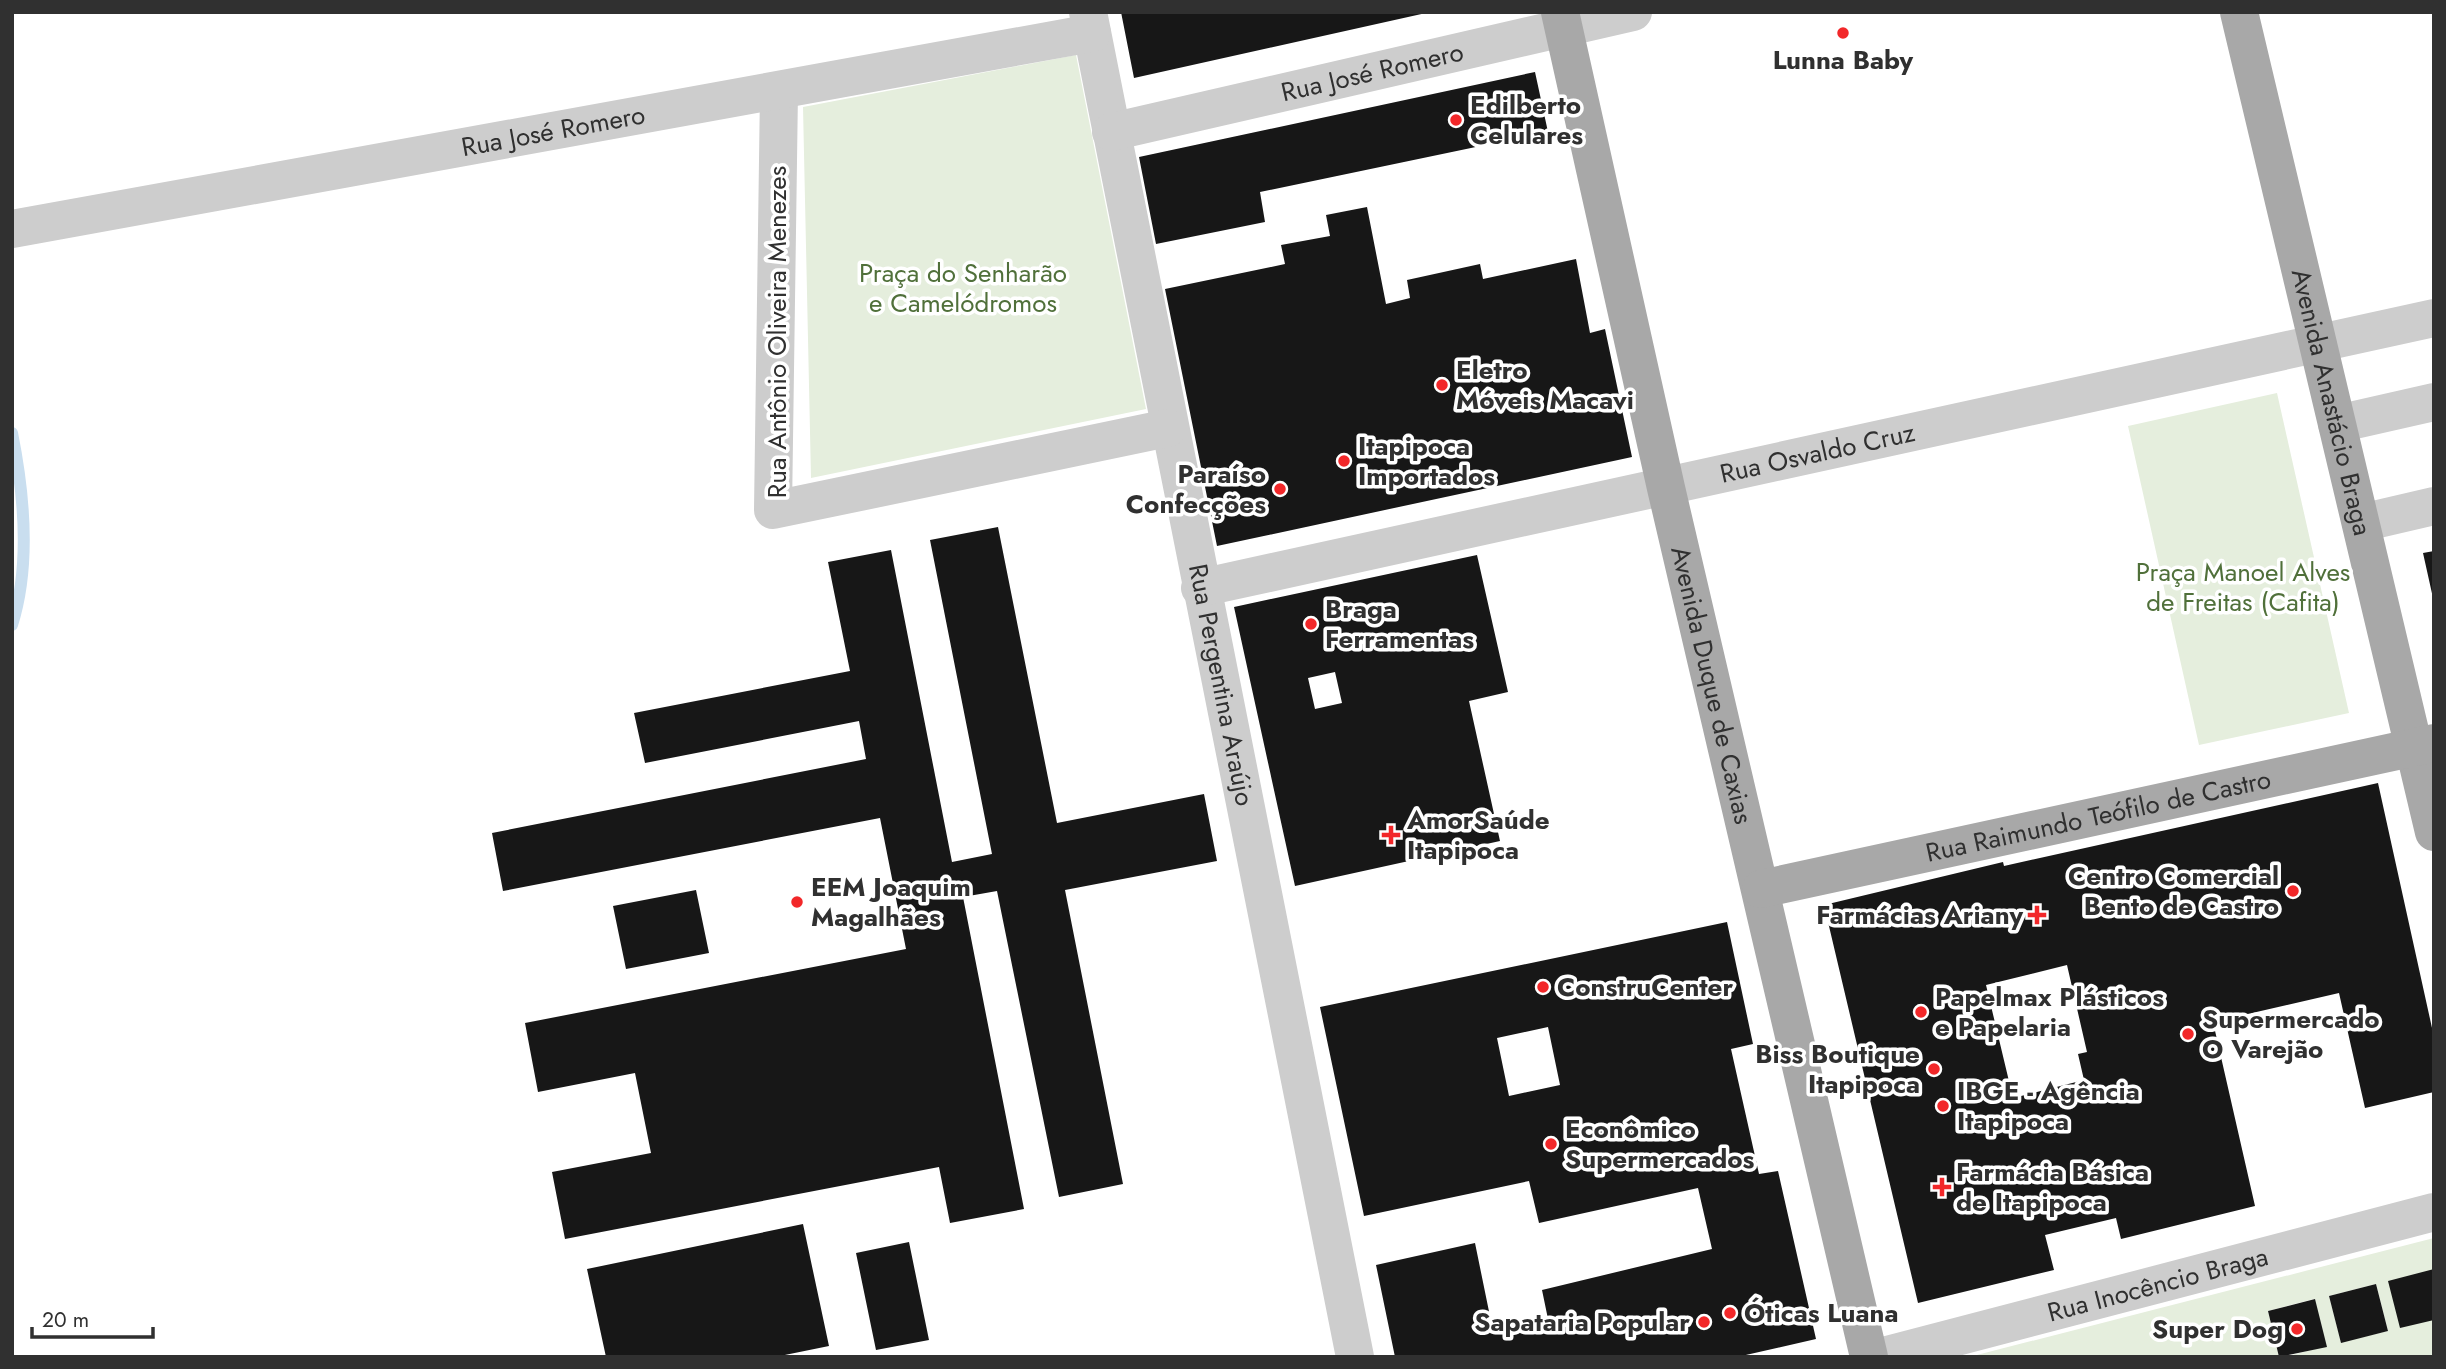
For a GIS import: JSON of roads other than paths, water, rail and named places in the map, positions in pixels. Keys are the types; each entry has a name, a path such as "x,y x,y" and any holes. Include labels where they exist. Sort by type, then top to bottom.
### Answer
{"main road":[{"name":"Avenida Anastácio Braga","path":"2239,12 2361,523 2424,746 2434,832"},
{"name":"Avenida Duque de Caxias","path":"1561,20 1666,488 1869,1357"},
{"name":"Rua Raimundo Teófilo de Castro","path":"1761,889 2424,746"}],"street":[{"name":"Rua José Romero","path":"1111,132 1561,20 1633,12"},
{"name":"Rua José Romero","path":"12,229 779,91 1090,23"},
{"name":"Rua Pergentina Araújo","path":"1090,23 1168,428 1355,1357"},
{"name":"Rua Antônio Oliveira Menezes","path":"779,91 773,510 1168,428"},
{"name":"Rua Osvaldo Cruz","path":"1200,588 2434,318"},
{"path":"2337,424 2434,402"},
{"path":"2361,523 2434,506"},
{"name":"Rua Inocêncio Braga","path":"1880,1357 2434,1212"}],"waterway":[{"path":"12,433 20,480 24,529 22,578 12,625"}],"place":[{"name":"Lunna Baby","path":"1843,33"},
{"name":"Edilberto Celulares","path":"1456,120"},
{"name":"Eletro Móveis Macavi","path":"1442,385"},
{"name":"Itapipoca Importados","path":"1344,461"},
{"name":"Paraíso Confecções","path":"1280,489"},
{"name":"Braga Ferramentas","path":"1311,624"},
{"name":"AmorSaúde Itapipoca","path":"1391,835"},
{"name":"Centro Comercial Bento de Castro","path":"2293,891"},
{"name":"EEM Joaquim Magalhães","path":"797,902"},
{"name":"Farmácias Ariany","path":"2037,915"},
{"name":"ConstruCenter","path":"1543,987"},
{"name":"Papelmax Plásticos e Papelaria","path":"1921,1012"},
{"name":"Supermercado O Varejão","path":"2188,1034"},
{"name":"Biss Boutique Itapipoca","path":"1934,1069"},
{"name":"IBGE - Agência Itapipoca","path":"1943,1106"},
{"name":"Econômico Supermercados","path":"1551,1144"},
{"name":"Farmácia Básica de Itapipoca","path":"1942,1187"},
{"name":"Óticas Luana","path":"1730,1313"},
{"name":"Sapataria Popular","path":"1704,1322"},
{"name":"Super Dog","path":"2297,1329"}],"park label":[{"name":"Praça do Senharão e Camelódromos","path":"963,288"},
{"name":"Praça Manoel Alves de Freitas (Cafita)","path":"2243,587"}]}
